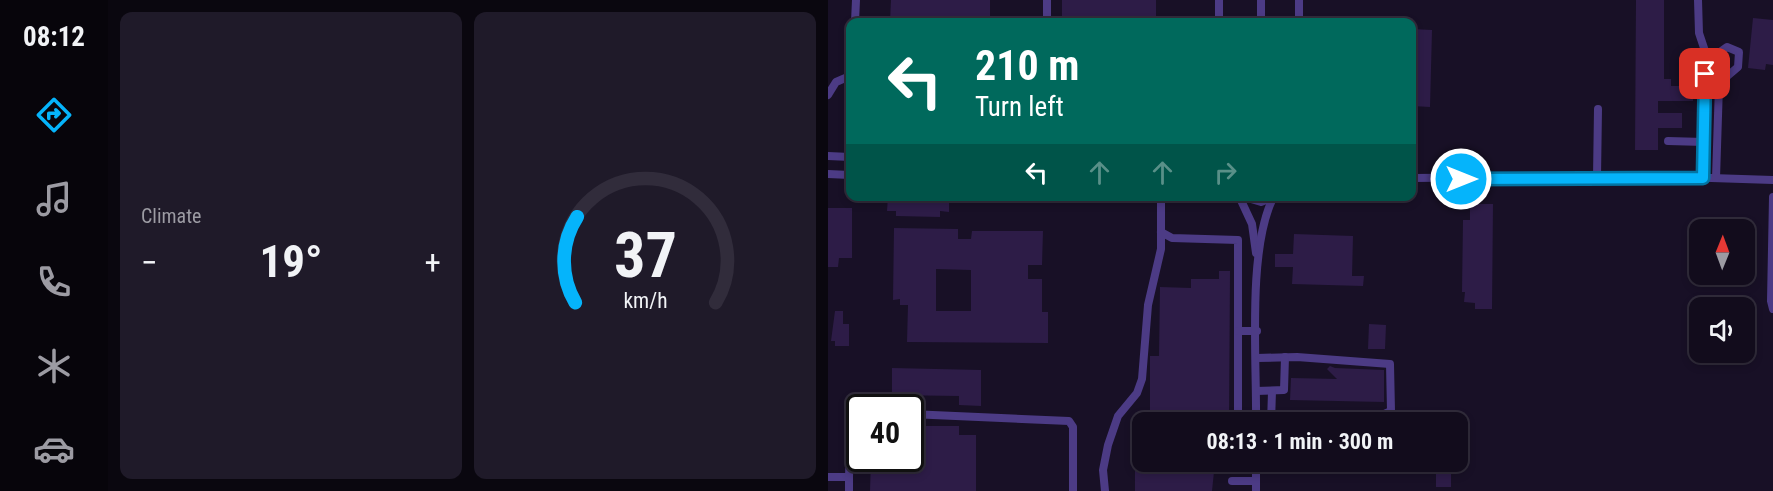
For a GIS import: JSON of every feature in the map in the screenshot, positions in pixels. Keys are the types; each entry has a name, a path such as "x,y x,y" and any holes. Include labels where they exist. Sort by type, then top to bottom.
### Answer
{"street":[{"path":"855,18 856,0"},
{"path":"1047,0 1047,18"},
{"path":"1219,0 1219,18"},
{"path":"1261,0 1261,18"},
{"path":"1299,0 1299,18"},
{"path":"1698,0 1699,33 1705,51 1703,178"},
{"path":"1702,45 1735,49 1739,52 1739,64 1718,84"},
{"path":"1716,178 1718,84 1722,49"},
{"path":"828,95 836,82 846,78"},
{"path":"1597,177 1598,109"},
{"path":"1668,141 1704,142"},
{"path":"828,156 846,157"},
{"path":"828,174 846,175"},
{"path":"1416,178 1597,177 1773,180"},
{"path":"1773,197 1771,301 1773,309"},
{"path":"1105,491 1103,470 1114,425 1118,416 1137,393 1142,379 1147,315 1161,249 1161,201"},
{"path":"1242,201 1252,224 1257,262 1256,412"},
{"path":"1257,262 1263,225 1272,201"},
{"path":"1161,232 1172,238 1238,240 1238,412"},
{"path":"1238,331 1257,331"},
{"path":"1257,358 1285,357 1390,364 1390,411 1388,412"},
{"path":"1256,391 1284,390 1285,357"},
{"path":"1271,412 1272,390"},
{"path":"924,415 1069,421 1073,427 1073,491"},
{"path":"849,472 849,491"},
{"path":"1256,472 1256,491"},
{"path":"828,477 849,477"},
{"path":"1232,481 1256,481"}],"building":[{"path":"891,0 990,0 990,18 890,18"},
{"path":"1062,0 1156,0 1156,18 1062,18"},
{"path":"1636,0 1664,0 1664,79 1671,79 1671,86 1693,86 1693,101 1658,101 1658,113 1682,113 1682,128 1658,128 1658,150 1635,150"},
{"path":"1753,18 1773,20 1773,65 1766,64 1765,70 1748,68"},
{"path":"1416,29 1432,30 1430,107 1416,106"},
{"path":"888,201 949,201 949,212 940,211 940,217 896,216 896,211 887,211"},
{"path":"1470,204 1493,204 1492,309 1475,309 1475,303 1464,302 1465,292 1462,292 1463,220 1470,220"},
{"path":"828,208 852,208 852,258 839,258 838,267 828,267"},
{"path":"894,228 958,229 958,239 971,239 972,231 1043,231 1042,265 1028,265 1028,279 1042,279 1042,312 1048,312 1048,343 907,342 908,305 900,305 900,299 893,300","holes":["936,269 971,270 971,311 936,311"]},
{"path":"1294,234 1353,236 1352,276 1364,276 1363,286 1292,284 1293,267 1275,267 1275,254 1293,254"},
{"path":"1219,271 1230,271 1229,412 1150,412 1150,356 1159,356 1160,287 1191,288 1191,279 1219,279"},
{"path":"835,311 843,311 843,324 849,324 849,346 835,346 835,341 831,341"},
{"path":"1369,324 1386,325 1385,349 1368,349"},
{"path":"1330,366 1384,370 1384,402 1290,400 1291,378 1337,379 1327,369"},
{"path":"892,368 981,370 981,406 959,405 959,396 892,394"},
{"path":"924,426 959,426 959,435 976,435 976,491 870,491 871,472 924,472"},
{"path":"1135,472 1214,472 1212,491 1135,491"},
{"path":"1436,472 1451,472 1451,487 1436,487"}],"route":[{"path":"1461,179 1650,176 1703,178 1705,74"}]}
